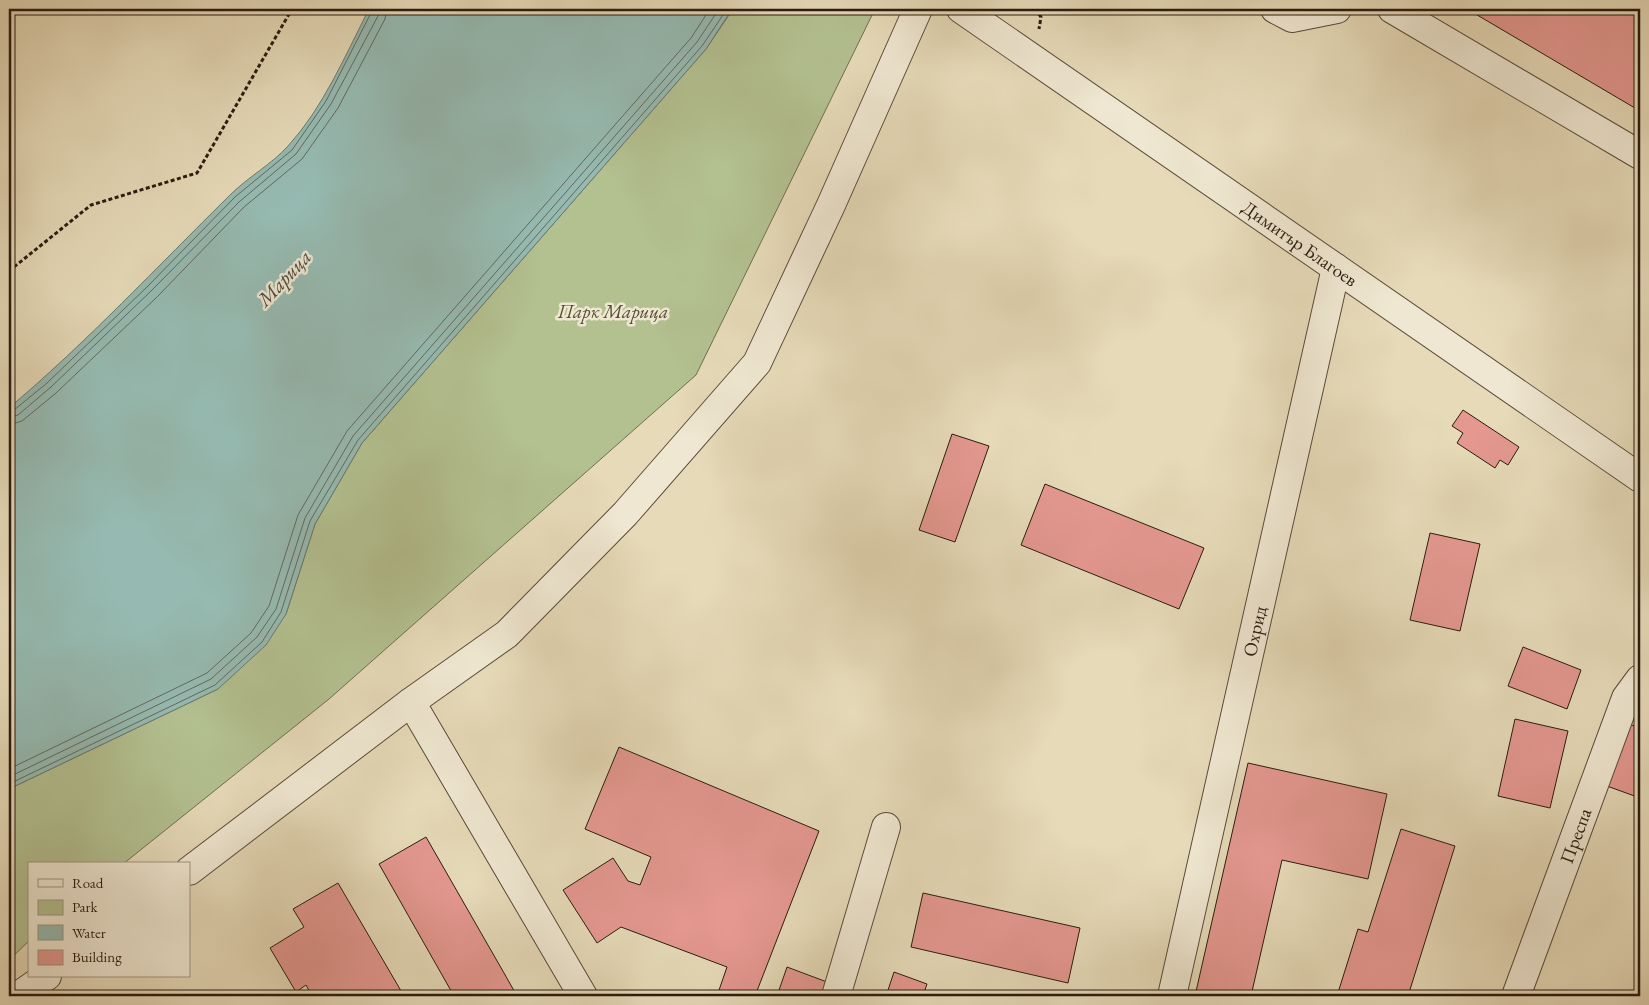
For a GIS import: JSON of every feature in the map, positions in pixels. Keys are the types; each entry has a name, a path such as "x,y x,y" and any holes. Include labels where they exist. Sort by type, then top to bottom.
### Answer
{"street":[{"path":"190,870 411,702 507,634 626,514 757,364 831,205 918,9"},
{"name":"Димитър Благоев","path":"961,9 1640,478"},
{"path":"1275,9 1292,18 1337,9"},
{"path":"1392,9 1640,154"},
{"name":"Охрид","path":"1172,996 1336,268"},
{"name":"Преспа","path":"1516,996 1626,698 1640,679"},
{"path":"411,702 582,996"},
{"path":"836,996 886,827"},
{"path":"18,996 44,978"}],"path":[{"path":"9,271 91,205 198,173 292,9"}],"green space":[{"name":"Парк Марица","path":"733,9 875,9 696,375 329,699 125,862 28,862 28,942 9,960 9,789 218,689 286,614 315,524 362,443 706,49"}],"water":[{"name":"Марица","path":"369,9 732,9 706,49 362,443 315,524 286,614 266,645 218,689 9,789 9,408 94,331 230,195 275,159 288,146 301,131 323,98"}],"building":[{"path":"1467,9 1640,9 1640,111"},
{"path":"1463,410 1519,447 1508,465 1500,460 1495,468 1457,443 1463,433 1452,426"},
{"path":"952,434 989,446 955,542 919,530"},
{"path":"1045,484 1204,548 1179,609 1021,545"},
{"path":"1430,533 1480,544 1460,631 1410,620"},
{"path":"1523,647 1581,670 1567,709 1508,686"},
{"path":"1515,719 1568,731 1550,808 1498,796"},
{"path":"1629,724 1640,728 1640,798 1607,786"},
{"path":"619,747 819,831 755,996 717,996 727,967 621,927 597,943 563,890 613,858 628,881 640,885 651,857 585,829"},
{"path":"1248,763 1387,794 1368,879 1282,860 1251,996 1195,996"},
{"path":"1401,829 1455,846 1408,996 1337,996 1358,929 1368,932"},
{"path":"426,837 517,996 454,996 379,864"},
{"path":"338,883 404,996 312,996 306,985 296,992 270,948 304,927 293,909"},
{"path":"923,893 1080,928 1068,983 911,947"},
{"path":"787,967 827,982 821,996 777,996"},
{"path":"894,972 927,984 923,996 886,996"}]}
